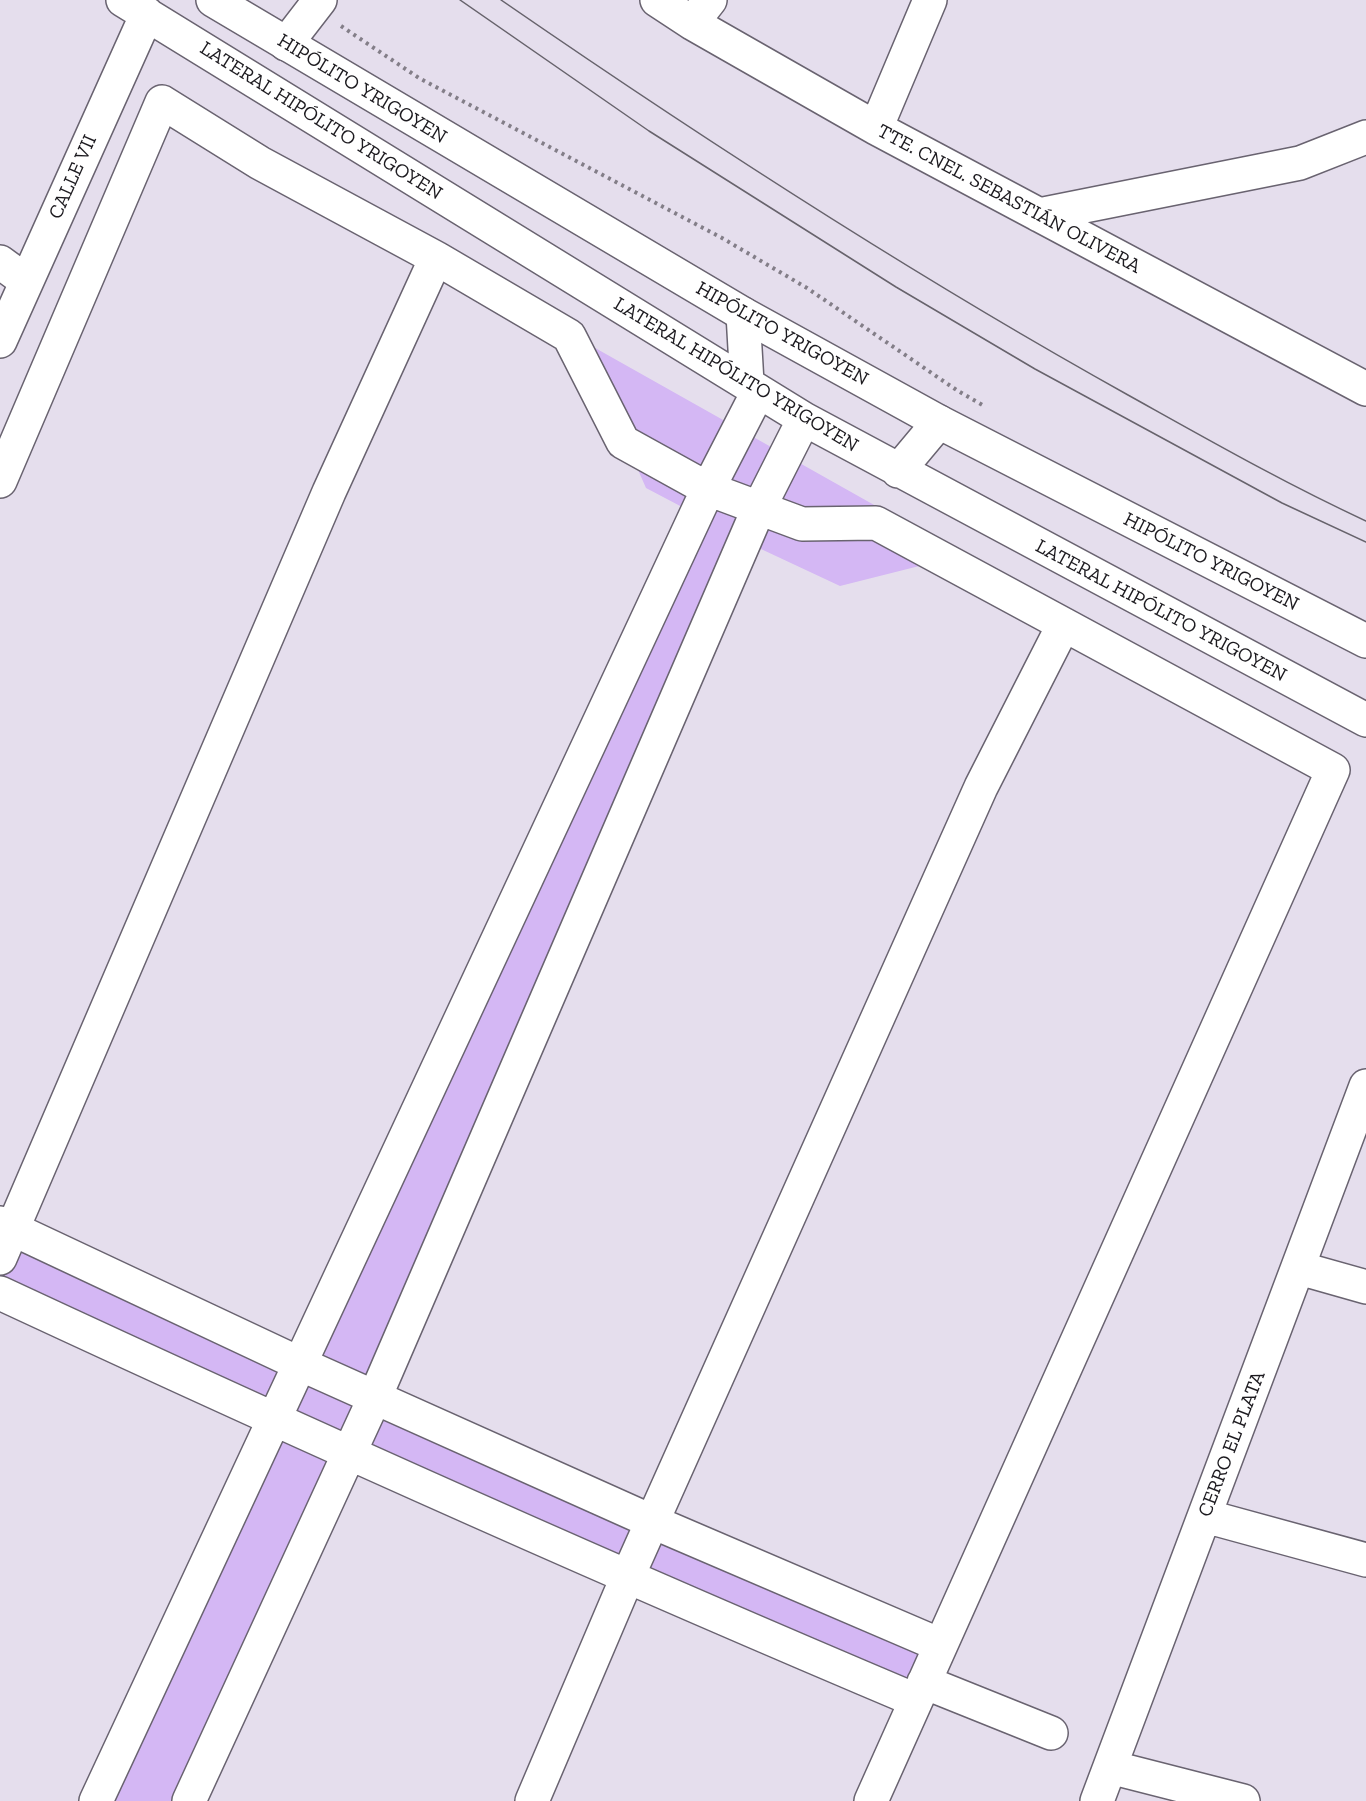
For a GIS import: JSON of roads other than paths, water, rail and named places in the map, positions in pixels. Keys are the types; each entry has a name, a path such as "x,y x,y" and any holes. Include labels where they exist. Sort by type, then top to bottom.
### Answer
{"street":[{"name":"HIPÓLITO YRIGOYEN","path":"213,0 743,314 939,422 1366,641"},
{"name":"TTE. CNEL. SEBASTIÁN OLIVERA","path":"657,0 701,12 876,128 1366,389"},
{"path":"876,128 930,0"},
{"path":"286,44 316,5"},
{"name":"CALLE VII","path":"0,341 13,271 135,7"},
{"name":"LATERAL HIPÓLITO YRIGOYEN","path":"135,7 804,419 1366,720"},
{"path":"0,482 162,102 260,163 436,258 569,336 623,442 708,489 758,510 802,524 876,523 1333,770 871,1801"},
{"path":"1039,215 1300,163 1366,137"},
{"path":"0,1258 7,1226 329,492 436,258"},
{"path":"96,1801 298,1363 708,489 752,387 743,314"},
{"path":"189,1801 350,1454 758,510 804,419"},
{"path":"898,471 939,422"},
{"path":"532,1801 627,1578 981,787 1063,626"},
{"name":"CERRO EL PLATA","path":"1097,1801 1366,1086"},
{"path":"7,1226 298,1363 653,1522 940,1645"},
{"path":"1299,1268 1366,1287"},
{"path":"0,1293 272,1419 627,1578 919,1691 1051,1733"},
{"path":"1205,1516 1366,1560"},
{"path":"1110,1767 1243,1801"}],"tram line":[{"path":"460,0 649,131 896,287 1035,369 1282,503 1366,542"},
{"path":"501,0 732,155 967,302 1216,444 1366,521"}]}
